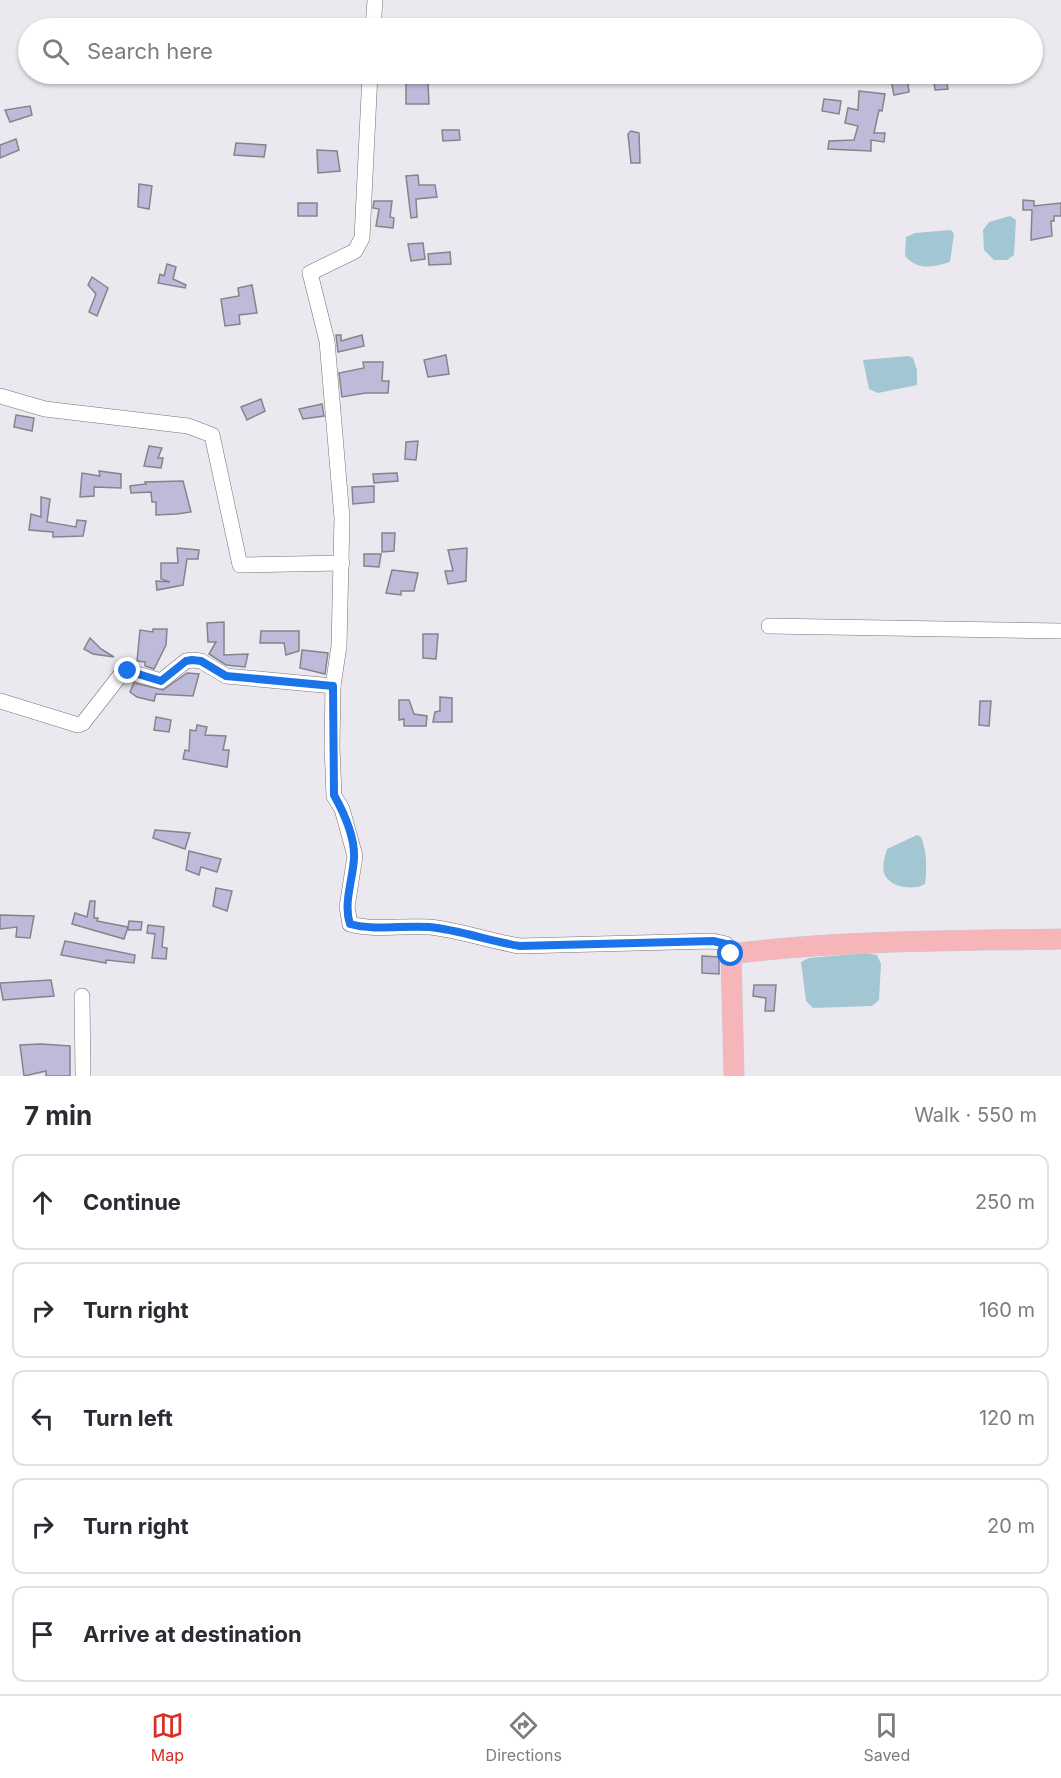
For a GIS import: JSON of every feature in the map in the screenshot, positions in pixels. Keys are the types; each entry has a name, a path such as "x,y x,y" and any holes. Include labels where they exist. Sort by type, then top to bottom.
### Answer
{"main road":[{"path":"734,1076 731,954 780,948 1061,939"}],"street":[{"path":"374,18 375,0"},
{"path":"370,84 362,238 355,251 310,273 327,341 342,518 339,646 333,686 334,795 342,809 355,856 348,907 350,924 368,927 431,927 495,938 520,946 713,941 726,944 731,954"},
{"path":"0,396 45,409 188,426 212,435 240,565 342,563"},
{"path":"769,626 1061,632"},
{"path":"0,701 78,725 83,723 122,673 128,671 161,681 186,661 192,660 201,661 226,676 333,686"},
{"path":"82,996 83,1076"}],"water":[{"path":"1010,216 1016,220 1014,255 1007,260 994,260 984,250 983,230 989,222"},
{"path":"951,230 954,234 950,262 920,266 905,256 906,237 915,233"},
{"path":"908,356 913,358 917,370 917,385 878,393 869,389 863,360"},
{"path":"917,835 921,837 925,854 925,884 909,888 896,885 884,873 887,849"},
{"path":"865,953 877,955 881,964 879,1000 872,1006 813,1008 806,1001 801,962 809,958"}],"building":[{"path":"406,84 428,84 429,104 406,104"},
{"path":"892,84 908,84 909,92 894,95"},
{"path":"934,84 947,84 948,89 935,90"},
{"path":"859,91 885,94 874,133 885,133 884,142 871,140 871,151 828,149 829,141 854,140 858,126 845,123 848,108 858,110"},
{"path":"824,99 841,101 839,114 822,111"},
{"path":"30,106 32,115 10,122 5,110"},
{"path":"442,130 459,130 460,140 443,141"},
{"path":"631,131 639,133 640,163 631,163 628,134"},
{"path":"16,139 19,150 0,158 0,145"},
{"path":"236,143 266,145 264,157 234,155"},
{"path":"317,150 337,151 340,171 318,173"},
{"path":"418,175 419,185 435,185 437,197 416,199 417,217 411,218 406,176"},
{"path":"139,184 152,186 149,209 138,207"},
{"path":"1023,200 1034,201 1034,206 1061,203 1061,216 1054,216 1054,221 1051,221 1052,236 1031,240 1032,210 1023,210"},
{"path":"374,201 392,201 390,217 394,218 393,228 376,226 379,209 373,208"},
{"path":"298,203 317,203 317,216 298,216"},
{"path":"423,243 425,259 411,261 408,244"},
{"path":"450,252 451,264 429,265 428,254"},
{"path":"167,264 176,267 173,279 186,285 185,288 158,283 160,274 164,276"},
{"path":"92,277 108,288 97,316 89,312 96,294 88,285"},
{"path":"252,285 257,313 239,315 240,324 225,326 221,299 239,296 238,288"},
{"path":"336,335 341,335 341,341 362,335 364,346 338,352"},
{"path":"446,355 449,374 428,377 424,360"},
{"path":"363,362 383,362 382,381 389,381 388,393 366,393 342,397 339,373 364,368"},
{"path":"261,399 265,411 247,420 241,407"},
{"path":"322,404 324,416 303,419 299,409"},
{"path":"16,415 34,418 32,431 14,427"},
{"path":"418,441 416,460 405,459 406,442"},
{"path":"149,446 162,448 158,458 163,458 161,468 144,466"},
{"path":"99,471 121,474 121,488 94,487 94,496 80,497 82,473 100,476"},
{"path":"397,473 398,481 374,483 373,474"},
{"path":"183,481 191,512 156,515 156,502 152,502 151,492 131,493 130,486 146,484 145,482"},
{"path":"374,486 374,502 353,504 352,487"},
{"path":"41,497 50,499 47,522 76,527 77,520 86,521 83,536 53,537 53,532 29,530 31,514 41,517"},
{"path":"382,533 395,533 394,551 382,552"},
{"path":"177,548 199,550 198,559 187,559 183,585 157,590 156,581 170,582 161,579 161,563 178,563"},
{"path":"467,548 466,581 448,584 445,571 453,571 448,550"},
{"path":"364,554 381,554 379,567 364,566"},
{"path":"392,570 418,573 414,591 401,591 401,595 386,593"},
{"path":"224,622 224,655 248,654 245,667 226,665 209,654 216,642 208,642 207,623"},
{"path":"153,629 167,629 166,645 154,669 145,666 145,662 137,661 140,630 153,632"},
{"path":"261,631 299,631 299,651 286,655 284,643 260,643"},
{"path":"423,634 438,634 436,659 423,658"},
{"path":"90,638 114,657 93,654 84,649"},
{"path":"302,650 328,653 325,674 300,668"},
{"path":"187,673 199,674 193,696 156,694 154,701 137,697 130,692 134,683 163,690"},
{"path":"440,697 452,698 452,722 433,722 435,712 440,711"},
{"path":"399,700 409,700 414,714 427,716 426,726 404,726 404,719 399,720"},
{"path":"980,701 991,701 989,726 979,725"},
{"path":"156,717 171,720 169,732 154,730"},
{"path":"197,725 207,727 205,735 226,736 223,750 229,750 227,767 183,759 185,750 189,751 190,730 196,731"},
{"path":"155,830 190,833 185,849 153,838"},
{"path":"189,851 221,859 217,872 201,867 199,875 186,870"},
{"path":"216,888 232,891 227,911 213,906"},
{"path":"90,901 95,901 94,918 98,918 97,921 128,927 124,939 72,924 75,913 87,917"},
{"path":"0,915 34,916 30,938 16,937 17,927 0,929"},
{"path":"129,921 142,922 141,930 128,930"},
{"path":"148,925 164,927 162,947 167,948 166,959 152,958 155,934 147,933"},
{"path":"65,941 135,955 134,963 106,960 106,963 61,955"},
{"path":"702,956 719,957 719,974 702,973"},
{"path":"51,980 54,996 3,1000 0,983"},
{"path":"754,985 776,985 774,1011 765,1011 766,998 753,996"},
{"path":"20,1045 70,1046 70,1076 46,1076 46,1071 24,1076"}],"route":[{"path":"128,671 161,681 186,661 192,660 201,661 219,674 226,676 333,686 334,795 342,809 355,856 348,907 350,924 368,927 431,927 495,938 520,946 713,941 726,944 731,954"}]}
